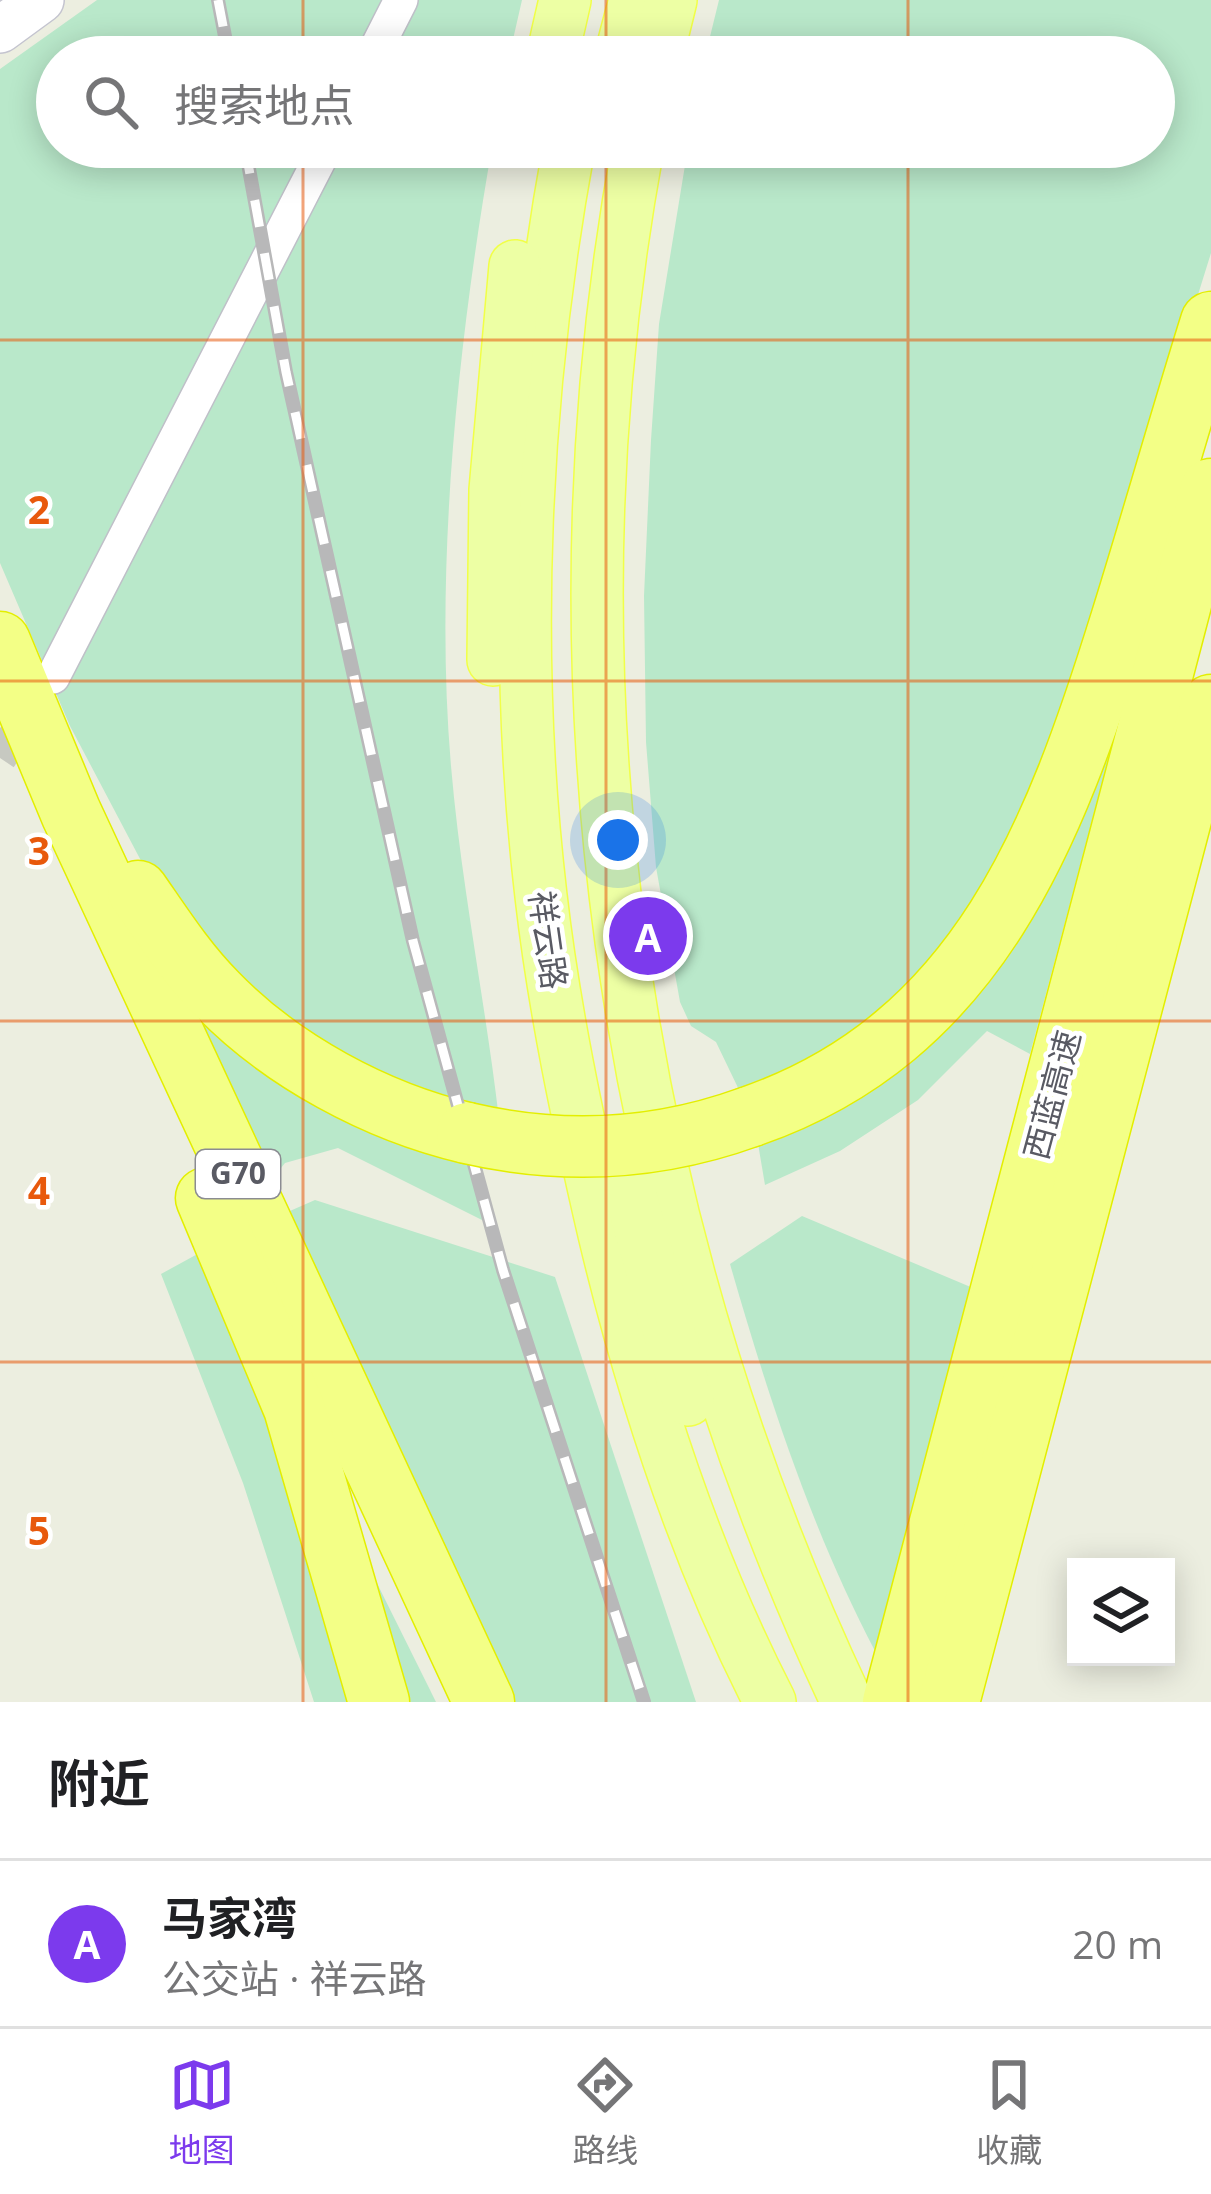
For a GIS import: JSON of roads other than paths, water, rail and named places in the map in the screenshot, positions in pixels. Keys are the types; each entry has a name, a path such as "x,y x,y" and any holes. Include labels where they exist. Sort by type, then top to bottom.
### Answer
{"highway":[{"path":"0,643 137,889 173,944 215,993 264,1038 352,1089 467,1133 561,1146 629,1145 707,1131 749,1117 840,1074 895,1036 947,987 1009,903 1058,806 1083,738 1211,322"},
{"name":"西蓝高速","path":"896,1700 1211,489"},
{"name":"G70","path":"0,643 70,813 484,1702"},
{"path":"896,1700 1211,705"},
{"name":"G70","path":"0,747 191,1163 294,1408 379,1702"},
{"path":"191,1163 304,1384 451,1702"}],"main road":[{"path":"0,30 41,0"},
{"path":"557,36 565,0"},
{"path":"592,36 600,0"},
{"path":"626,36 635,0"},
{"path":"662,36 671,0"},
{"path":"531,168 505,355 492,570 496,747 513,939 537,1092 581,1279 658,1521 733,1702"},
{"name":"祥云路","path":"566,168 544,315 528,544 530,748 540,893 576,1105 636,1352 680,1488 770,1702"},
{"name":"祥云路","path":"599,168 578,320 564,510 562,693 583,948 613,1118 664,1324 742,1552 806,1702"},
{"path":"635,168 612,315 597,551 602,786 619,938 648,1090 712,1363 758,1496 896,1700"}],"street":[{"path":"383,36 401,0"},
{"path":"53,676 315,168"}],"tunnel":[{"path":"0,758 32,710"}],"railway":[{"path":"218,0 225,36"},
{"path":"249,168 286,372 413,941 503,1270 644,1702"}],"place":[{"name":"马家湾","path":"648,936"}]}
